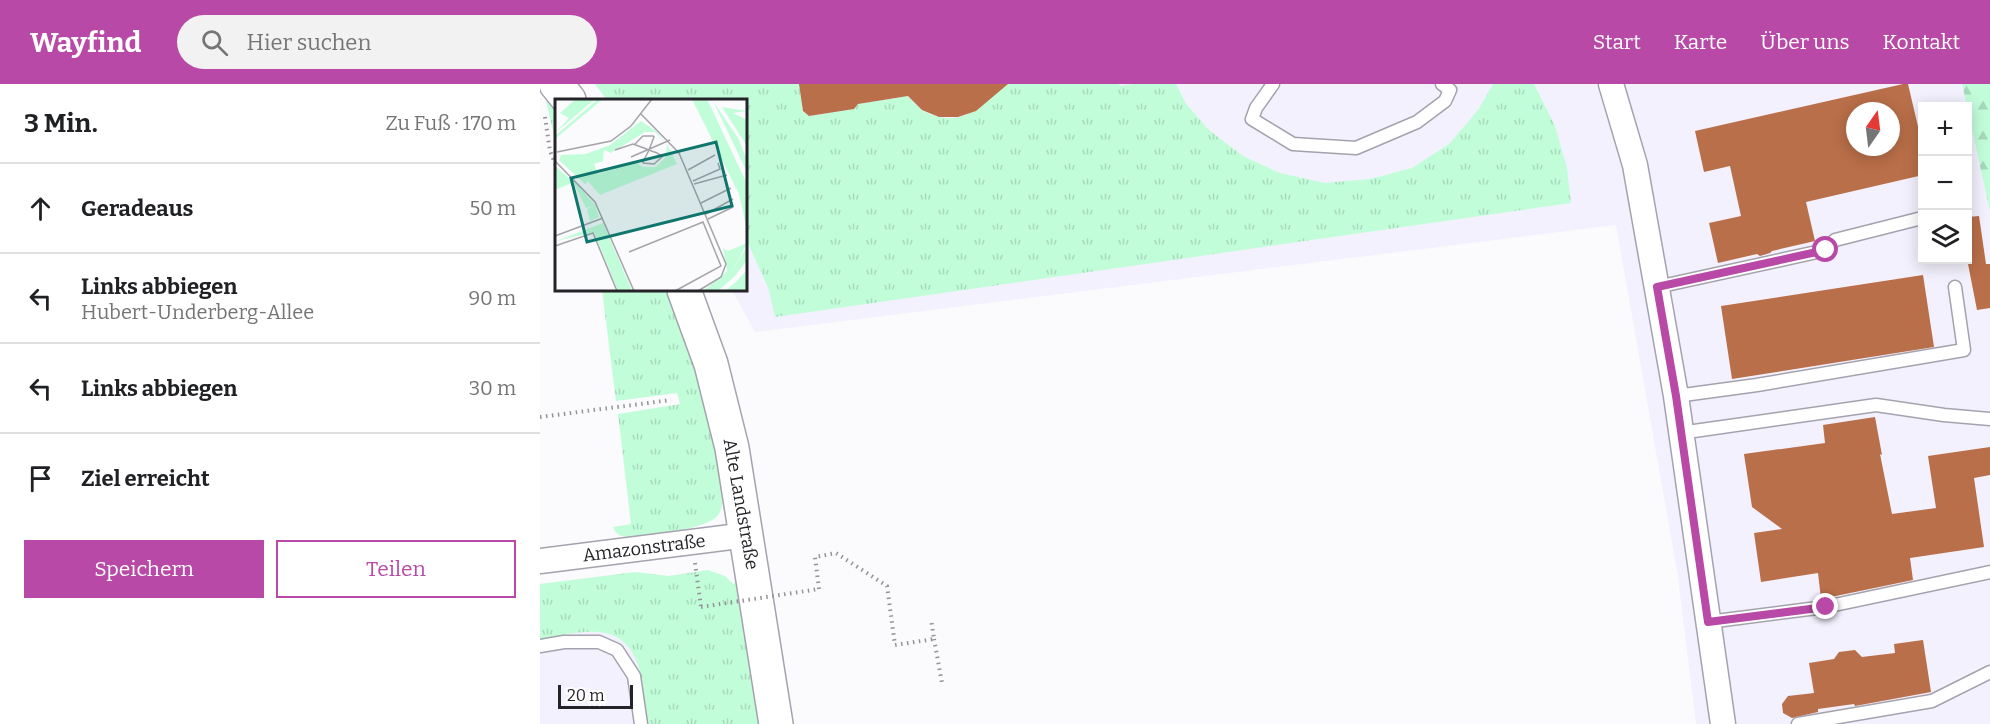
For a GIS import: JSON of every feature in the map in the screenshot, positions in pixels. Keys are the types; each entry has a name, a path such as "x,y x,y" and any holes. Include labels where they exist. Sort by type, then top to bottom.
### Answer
{"street":[{"path":"1611,84 1635,165 1657,287 1676,396 1723,724"},
{"name":"Alte Landstraße","path":"684,291 711,364 723,408 747,535 776,724"},
{"name":"Amazonstraße","path":"540,561 747,535"}],"lane":[{"path":"1274,84 1256,108 1252,119 1293,144 1356,148 1417,122 1445,101 1449,90 1442,84"},
{"path":"1657,287 1826,250 1835,240 1918,219"},
{"path":"1676,396 1757,385 1964,350 1955,287"},
{"path":"1680,433 1876,405 1944,415 1990,418"},
{"path":"1708,622 1826,607 1990,572"},
{"path":"540,646 564,642 599,642 617,650 634,676 641,724"},
{"path":"1798,724 1932,701 1990,672"}],"path":[{"path":"555,108 550,151 555,164"},
{"path":"540,417 671,400"},
{"path":"692,542 701,607 819,589 815,557 836,553 887,586 895,645 934,639"},
{"path":"931,618 942,683"}],"shaded area":[{"path":"607,84 1962,84 1966,102 1918,102 1918,264 1972,264 1972,129 1990,212 1990,724 1696,724 1678,577 1616,225 755,332 733,291 747,291 747,99"},
{"path":"635,572 669,576 685,573 744,724 540,724 540,584"}],"green space":[{"path":"595,84 799,84 803,111 809,116 854,109 858,104 908,96 922,110 945,118 956,118 976,110 985,103 999,84 1118,84 1121,86 1176,84 1186,104 1209,130 1243,156 1280,173 1325,183 1370,179 1412,168 1449,144 1478,110 1493,84 1534,84 1555,126 1567,168 1571,203 775,317 769,290 747,241 747,99 606,99"},
{"path":"1962,84 1990,84 1990,212 1972,130 1972,102 1966,102"},
{"path":"548,99 555,109 555,137 554,135 546,101"},
{"path":"602,291 667,291 695,368 715,439 723,497 719,514 713,520 676,531 627,537 615,531 613,527 631,524 618,414 680,404 677,393 616,401"},
{"path":"708,570 725,576 733,584 739,580 761,724 647,724 640,670 628,646 618,638 605,633 589,632 540,639 540,584 635,572 669,576"}],"building":[{"path":"799,84 1008,84 976,111 958,117 939,117 922,110 908,96 858,104 854,109 809,116 803,111"},
{"path":"1908,84 1918,127 1918,176 1806,202 1815,241 1760,256 1757,254 1718,263 1709,223 1741,216 1730,166 1704,172 1695,131"},
{"path":"1979,216 1986,264 1990,264 1990,308 1977,310 1968,264 1972,264 1972,217"},
{"path":"1923,275 1934,347 1732,379 1721,306"},
{"path":"1875,417 1892,514 1936,508 1928,456 1990,447 1990,475 1974,478 1984,547 1910,558 1913,580 1821,599 1818,573 1761,582 1754,533 1782,529 1752,507 1744,454 1825,443 1823,425"},
{"path":"1923,640 1931,692 1855,706 1854,704 1818,709 1818,712 1792,718 1783,713 1782,704 1788,696 1814,693 1809,663 1834,659 1839,652 1855,650 1862,657 1895,653 1894,644"}],"route":[{"path":"1826,250 1657,287 1676,396 1708,622 1826,607"}]}
